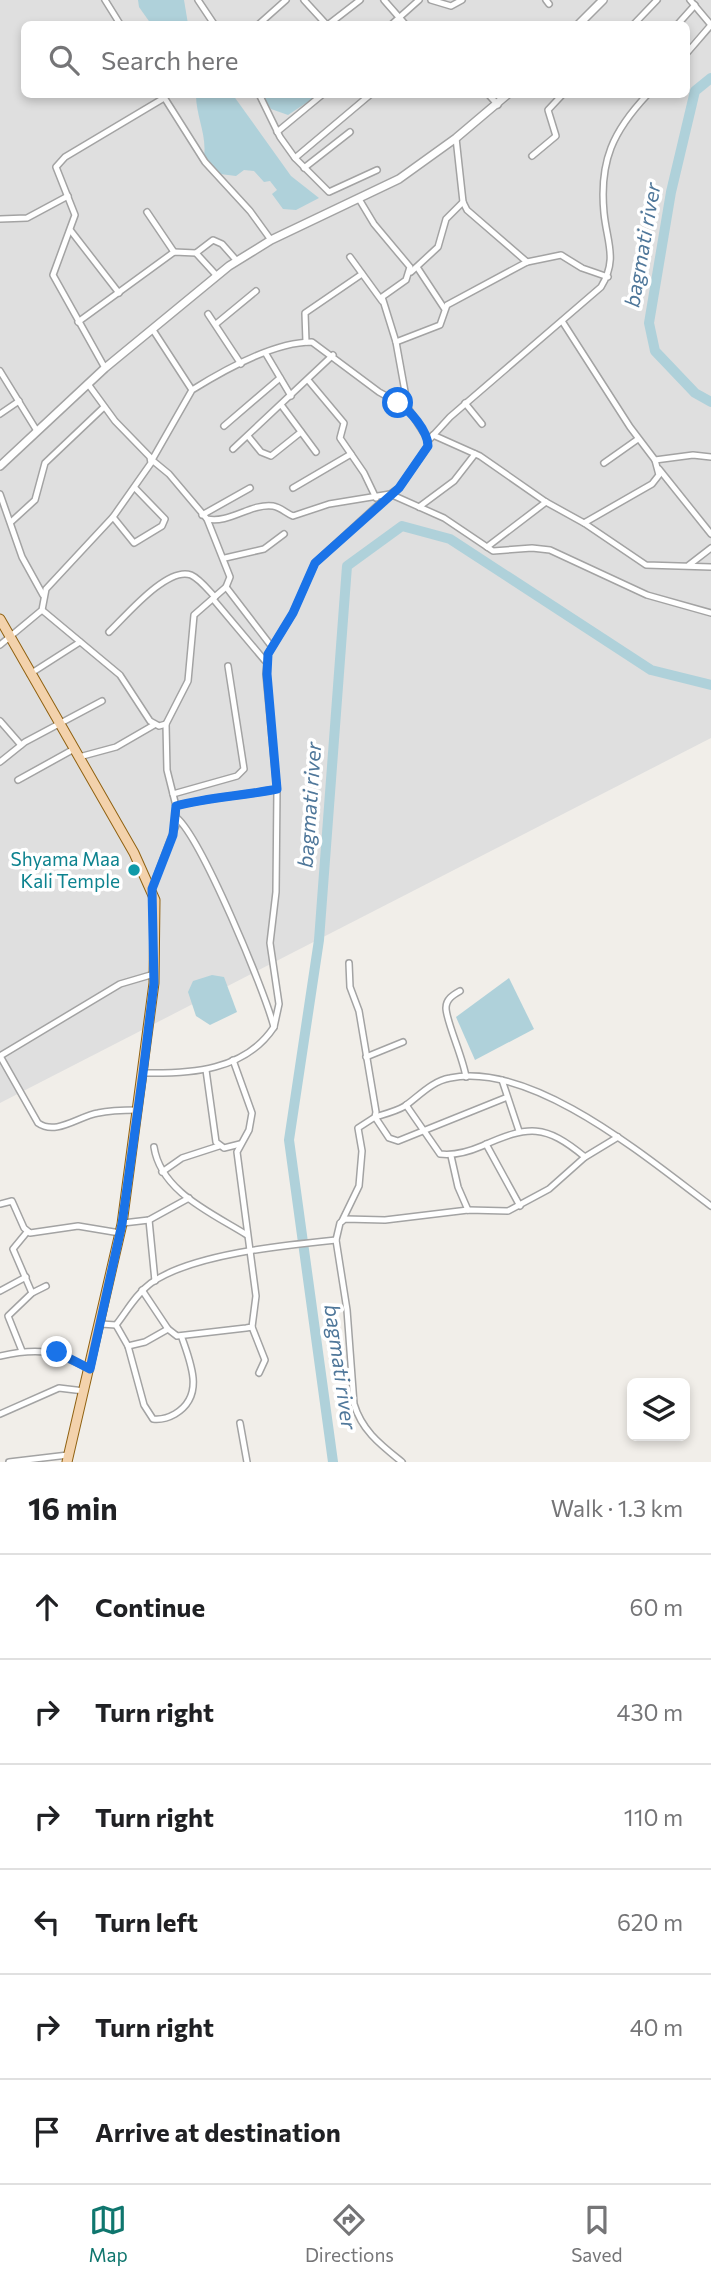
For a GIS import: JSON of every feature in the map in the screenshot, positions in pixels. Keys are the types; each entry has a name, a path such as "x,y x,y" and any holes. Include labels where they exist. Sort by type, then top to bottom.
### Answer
{"main road":[{"path":"0,619 152,889 154,974 123,1223 67,1459"}],"street":[{"path":"105,0 118,21"},
{"path":"198,0 212,21"},
{"path":"262,21 286,0"},
{"path":"304,0 325,21"},
{"path":"332,21 360,0"},
{"path":"384,0 402,21"},
{"path":"404,21 419,0"},
{"path":"432,0 451,6 462,0"},
{"path":"582,21 603,0"},
{"path":"637,21 657,0"},
{"path":"690,0 711,25 690,50"},
{"path":"681,21 704,0"},
{"path":"104,368 52,271 75,215 57,172 58,163 160,98"},
{"path":"164,98 205,162 250,211 271,240"},
{"path":"261,98 277,132 295,158 330,192 377,170"},
{"path":"277,132 318,98"},
{"path":"295,158 366,98"},
{"path":"492,98 498,105"},
{"path":"0,466 104,368 237,261 271,240 399,179 456,138 504,98"},
{"path":"533,156 556,136 548,110 559,98"},
{"path":"143,1073 181,1074 206,1070 233,1060 259,1045 274,1027 279,1004 270,943 276,892 277,789 266,662 293,613 315,563 399,488 428,441 465,403 601,287 608,277 612,262 604,212 605,184 612,141 645,98"},
{"path":"304,168 350,132"},
{"path":"456,138 463,202 477,220 527,262"},
{"path":"0,219 27,218 68,195"},
{"path":"359,199 374,224 407,263 411,272"},
{"path":"382,302 382,297 406,280 438,247 446,219 463,202"},
{"path":"147,212 174,252"},
{"path":"71,230 119,293"},
{"path":"78,322 174,252 196,253 213,240 222,244 237,261"},
{"path":"196,253 217,276"},
{"path":"444,307 527,262 561,255 582,268 608,277"},
{"path":"350,257 382,302 397,342 408,408 428,441"},
{"path":"397,342 440,325 444,318 444,307 417,267"},
{"path":"306,342 305,313 362,274"},
{"path":"215,324 256,291"},
{"path":"208,314 241,364"},
{"path":"562,321 638,439 711,534"},
{"path":"153,330 192,390"},
{"path":"43,595 113,517 135,488 192,390 241,364 289,345 306,342 318,344 379,392 408,408"},
{"path":"266,354 291,396"},
{"path":"233,449 282,406 333,355"},
{"path":"0,371 37,431"},
{"path":"224,426 280,378"},
{"path":"308,380 344,423 340,438 376,498"},
{"path":"88,384 104,407 152,460 183,489 204,517 225,558 230,577 226,587 194,615 188,681 166,724 167,770 176,806 176,818 173,835 152,889"},
{"path":"0,414 19,401"},
{"path":"465,403 482,424"},
{"path":"282,406 316,452"},
{"path":"11,522 35,500 45,463 104,407"},
{"path":"248,436 261,452 271,456 301,432"},
{"path":"433,435 475,454 646,565 711,568"},
{"path":"604,463 638,439"},
{"path":"293,488 351,454"},
{"path":"419,507 454,481 475,454"},
{"path":"655,460 693,455 711,457"},
{"path":"584,523 652,484 659,475 659,469"},
{"path":"113,517 134,543 162,526 165,519 135,488"},
{"path":"204,517 250,488"},
{"path":"0,494 22,557 43,595 42,610 11,639 0,645"},
{"path":"204,517 216,520 267,506 279,508 293,516 329,504 390,494 444,518 498,552 532,548 550,550 647,595 711,613"},
{"path":"487,547 546,502"},
{"path":"225,558 264,549 284,534"},
{"path":"688,566 711,548"},
{"path":"109,632 158,585 171,577 184,574 194,577 214,598 266,662"},
{"path":"226,587 272,647"},
{"path":"42,610 120,675 154,725"},
{"path":"30,674 80,642"},
{"path":"173,794 237,776 244,769 228,666"},
{"path":"0,762 21,745 103,701"},
{"path":"0,721 21,745"},
{"path":"18,780 76,753 116,747 154,725 166,724"},
{"path":"176,806 201,799 234,798 277,789"},
{"path":"176,818 186,825 207,866 274,1027"},
{"path":"349,963 350,987 359,1012 375,1117 394,1142 423,1133 505,1098"},
{"path":"138,1110 108,1111 65,1125 44,1127 38,1123 0,1056 120,984 154,974"},
{"path":"460,991 450,998 446,1006 463,1058 466,1077"},
{"path":"366,1056 403,1042"},
{"path":"233,1060 252,1112 248,1130 237,1152 256,1296 251,1326 265,1360 259,1373"},
{"path":"206,1070 208,1102 219,1146"},
{"path":"402,1462 371,1436 358,1418 336,1240 359,1186 362,1151 358,1128 375,1117 406,1105 438,1082 466,1077 502,1080 598,1122 711,1206"},
{"path":"502,1080 505,1098 519,1131"},
{"path":"406,1105 435,1150 451,1156 519,1131 544,1131 557,1136 585,1157"},
{"path":"342,1221 385,1220 468,1210 508,1210 549,1189 585,1157 618,1137"},
{"path":"162,1172 182,1158 219,1146 240,1144"},
{"path":"486,1144 520,1206"},
{"path":"154,1147 162,1172 175,1188 247,1235"},
{"path":"451,1156 458,1187 468,1210"},
{"path":"123,1223 149,1220 189,1198"},
{"path":"0,1204 12,1201 27,1232"},
{"path":"149,1220 155,1281"},
{"path":"32,1293 13,1246 27,1232 78,1227 120,1233"},
{"path":"116,1325 142,1290 155,1281 196,1265 251,1250 336,1240"},
{"path":"0,1291 26,1277"},
{"path":"8,1316 32,1293 46,1286"},
{"path":"142,1290 172,1334 182,1338 200,1332 251,1326"},
{"path":"0,1315 8,1316"},
{"path":"8,1316 22,1351"},
{"path":"101,1324 116,1325"},
{"path":"116,1325 128,1346 144,1405 153,1419 159,1420 180,1410 194,1391 191,1363 182,1338"},
{"path":"128,1346 145,1342 168,1329"},
{"path":"0,1356 22,1351 57,1352 90,1369"},
{"path":"0,1414 59,1388 84,1391"},
{"path":"240,1423 247,1462"},
{"path":"9,1462 67,1459"}],"shaded area":[{"path":"0,0 711,0 711,738 0,1103"}],"water":[{"path":"138,0 184,0 188,21 149,21 139,7"},
{"path":"196,98 235,98 291,176 319,198 296,210 283,209 272,194 277,190 270,181 264,182 254,171 244,170 236,176 220,174 204,156"},
{"path":"264,98 314,98 288,115 271,109"},
{"path":"212,975 224,977 237,1012 210,1025 196,1016 188,992 193,981"},
{"path":"509,978 534,1029 475,1060 456,1017"}],"waterway":[{"name":"bagmati river","path":"711,78 695,91 671,192 649,323 655,351 695,393 711,402"},
{"name":"bagmati river","path":"333,1462 289,1140 319,940 347,566 402,526 450,539 651,670 711,685"}],"place":[{"name":"Shyama Maa Kali Temple","path":"134,870"}],"route":[{"path":"57,1352 90,1369 122,1224 143,1073 154,983 155,900 152,889 173,835 176,806 201,799 234,798 277,789 266,662 268,654 293,613 315,563 399,488 428,446 427,438 408,408 398,403"}]}
